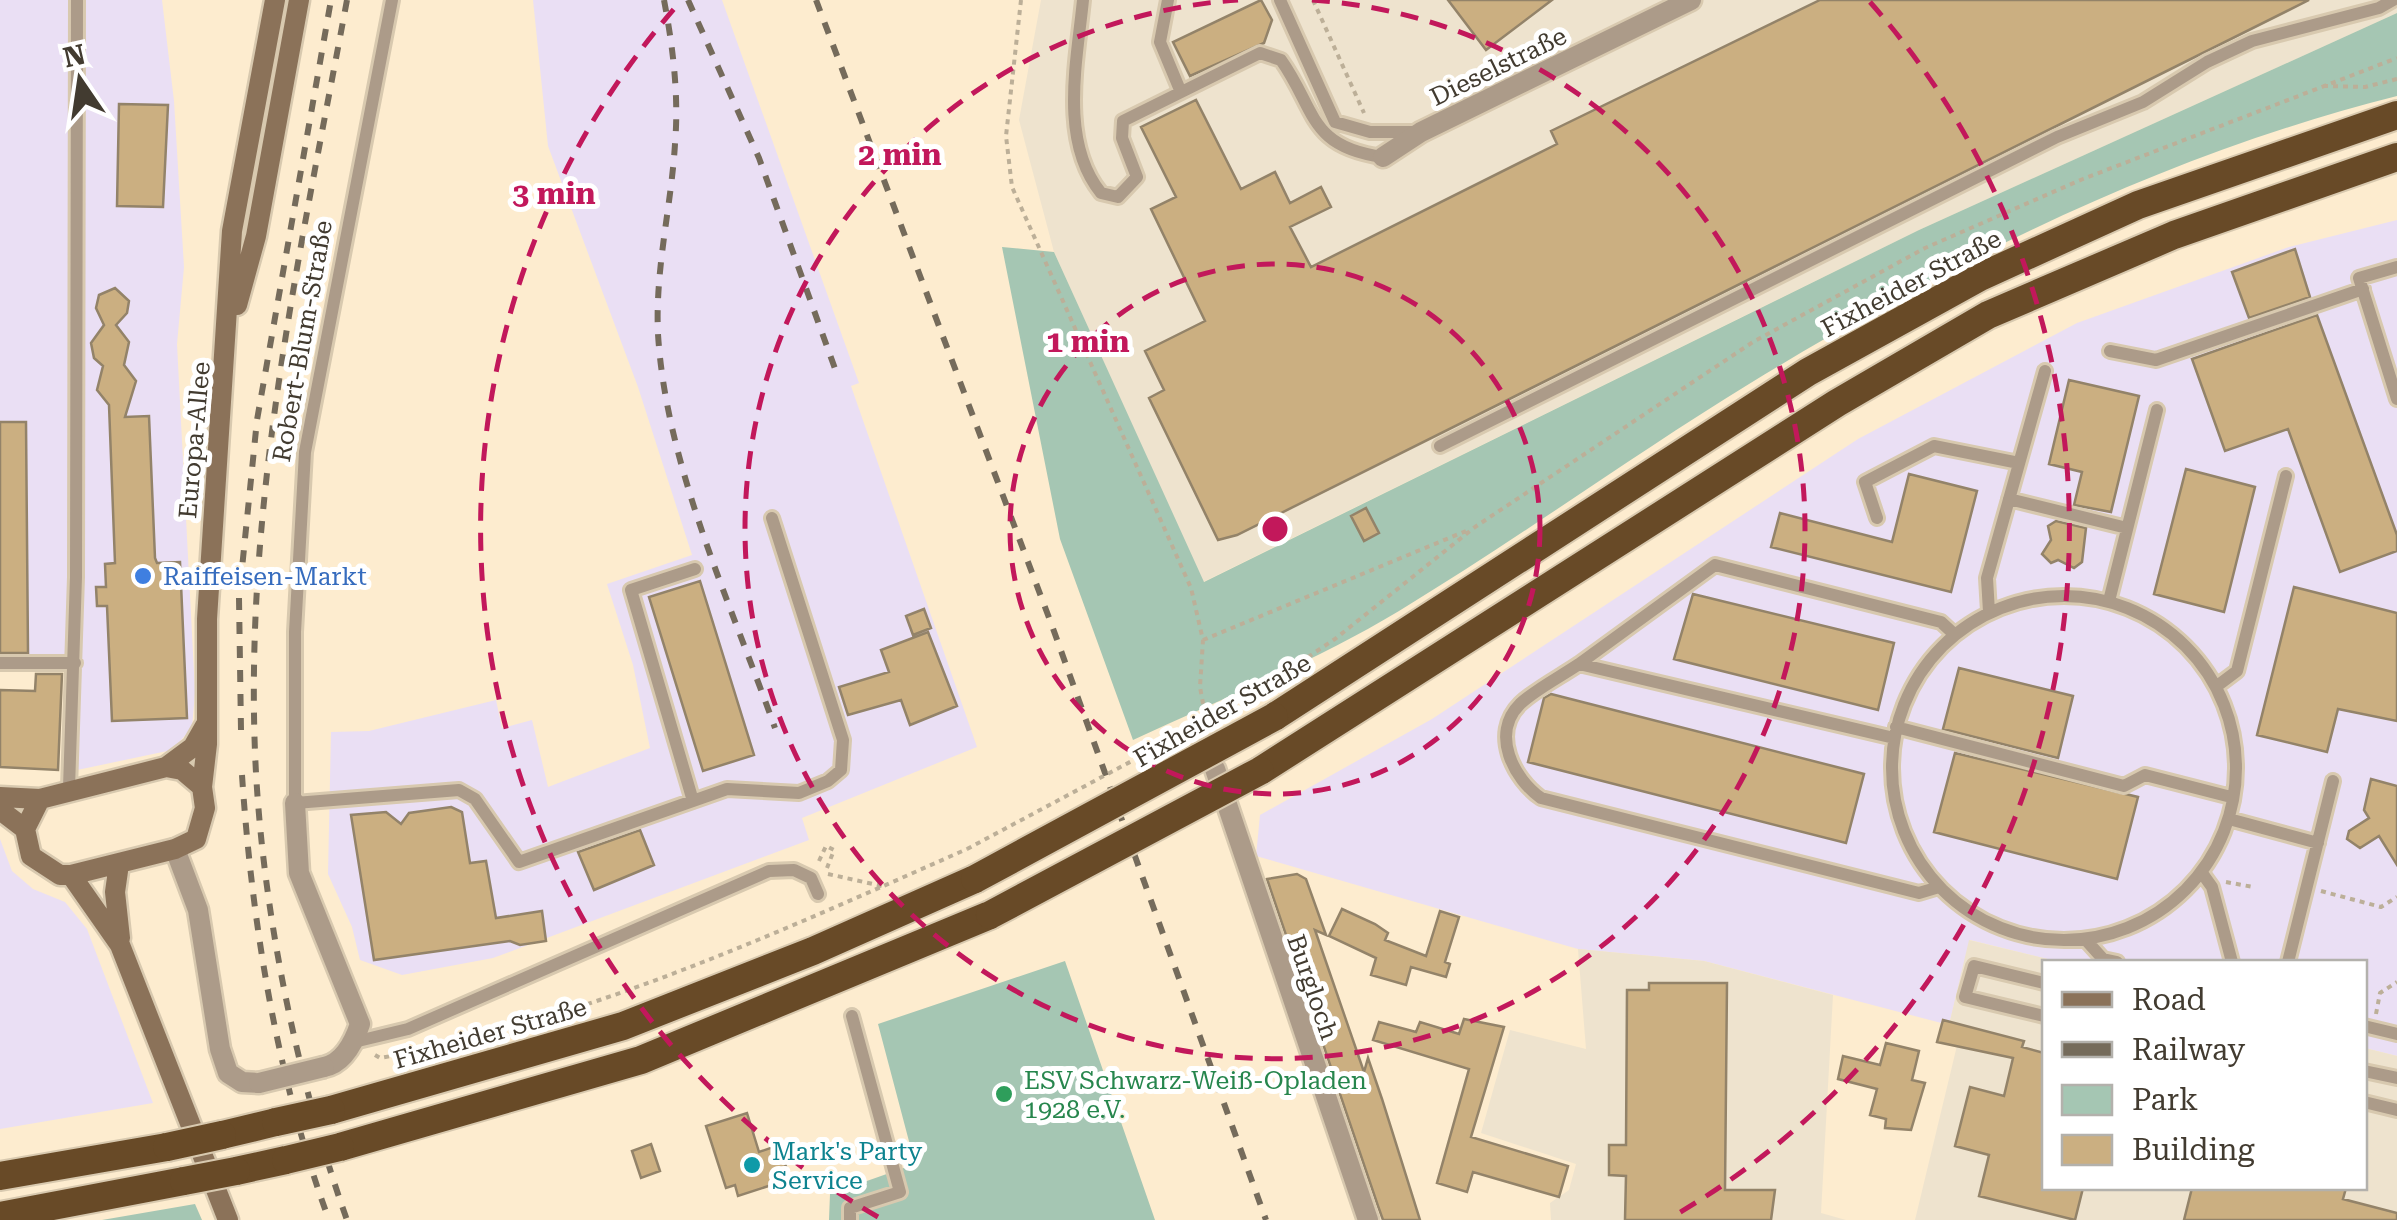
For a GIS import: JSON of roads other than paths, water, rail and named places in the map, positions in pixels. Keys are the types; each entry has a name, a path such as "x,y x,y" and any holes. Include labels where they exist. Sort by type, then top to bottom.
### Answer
{"highway":[{"name":"Fixheider Straße","path":"0,1176 222,1135 330,1110 623,1026 813,951 975,879 1274,718 1808,372 1980,277 2138,205 2397,115"},
{"path":"0,1216 340,1147 641,1060 990,916 1260,771 1837,403 1988,315 2174,235 2397,157"}],"main road":[{"name":"Europa-Allee","path":"175,849 196,838 202,826 210,560 228,340 232,231 275,0"},
{"name":"Europa-Allee","path":"228,340 256,236 299,0"},
{"path":"166,767 193,747 206,724"},
{"path":"0,797 40,799 69,788 166,767 182,770 202,787"},
{"path":"25,829 40,799"},
{"path":"0,810 25,829 32,856 60,875 175,849"},
{"path":"119,864 115,892 120,945"},
{"path":"71,875 120,945 228,1220"}],"street":[{"name":"Dieselstraße","path":"1383,157 1421,132 1691,0"},
{"name":"Burgloch","path":"1214,769 1368,1220"},
{"name":"Robert-Blum-Straße","path":"295,803 299,873 360,1024 354,1042"},
{"path":"175,849 198,910 220,1049 228,1073 242,1082 259,1083 335,1065 354,1042"}],"lane":[{"path":"69,788 75,664 76,0"},
{"name":"Robert-Blum-Straße","path":"295,803 295,632 304,452 392,0"},
{"path":"1082,0 1075,120 1088,173 1101,192 1118,196 1137,177 1122,138 1123,121 1252,55 1274,55 1287,68 1319,129 1350,148 1383,157"},
{"path":"1168,0 1160,42 1180,90"},
{"path":"1280,0 1335,122 1370,132 1421,132"},
{"path":"1440,446 1829,255 2004,163 2143,102 2207,62 2252,41 2379,8 2393,0"},
{"path":"2397,267 2359,278 2397,398"},
{"path":"2110,351 2156,360 2362,289"},
{"path":"1989,612 1987,578 2045,370"},
{"path":"2109,601 2156,410"},
{"path":"1877,518 1865,482 1934,446 2019,464"},
{"path":"2217,686 2238,671 2286,476"},
{"path":"2009,498 2127,528"},
{"path":"295,803 459,790 475,799 519,862 728,789 799,793 828,781 841,770 845,755 772,518"},
{"path":"1939,887 1919,893 1541,798 1524,786 1512,767 1508,726 1518,706 1715,565 1941,622 1954,634"},
{"path":"694,801 630,590 695,569"},
{"path":"2068,595 2109,601 2152,619 2189,648 2217,686 2232,726 2229,819 2202,872 2178,898 2150,918 2119,932 2085,939 2053,940 2006,930 1963,908 1939,887 1915,855 1898,818 1891,778 1895,733 1908,692 1928,661 1954,634 1989,612 2028,599 2068,595"},
{"path":"0,663 75,664"},
{"path":"1579,664 2124,786 2144,775 2231,797"},
{"path":"2289,960 2333,782"},
{"path":"2229,819 2318,843"},
{"path":"354,1042 408,1028 770,871 794,870 811,878 818,894"},
{"path":"2202,872 2212,887 2231,960"},
{"path":"2085,939 2107,960"},
{"path":"2042,983 1974,966 1965,997 2042,1016"},
{"path":"850,1220 850,1208 900,1192 852,1016"},
{"path":"2369,1027 2397,1034"},
{"path":"2367,1071 2397,1078"},
{"path":"2367,1103 2397,1110"}],"railway":[{"path":"241,730 239,598 257,420 331,0"},
{"path":"347,0 280,374 259,562 254,657 259,810 273,929 312,1108 347,1220"},
{"path":"664,0 676,108 658,310 664,384 673,434 703,534 775,728"},
{"path":"688,0 759,158 838,377"},
{"path":"816,0 1051,623 1266,1220"},
{"path":"242,775 252,888 270,1001 295,1112 329,1220"}],"place":[{"name":"Raiffeisen-Markt","path":"143,576"},
{"name":"ESV Schwarz-Weiß-Opladen 1928 e.V.","path":"1004,1094"},
{"name":"Mark's Party Service","path":"752,1165"}]}
